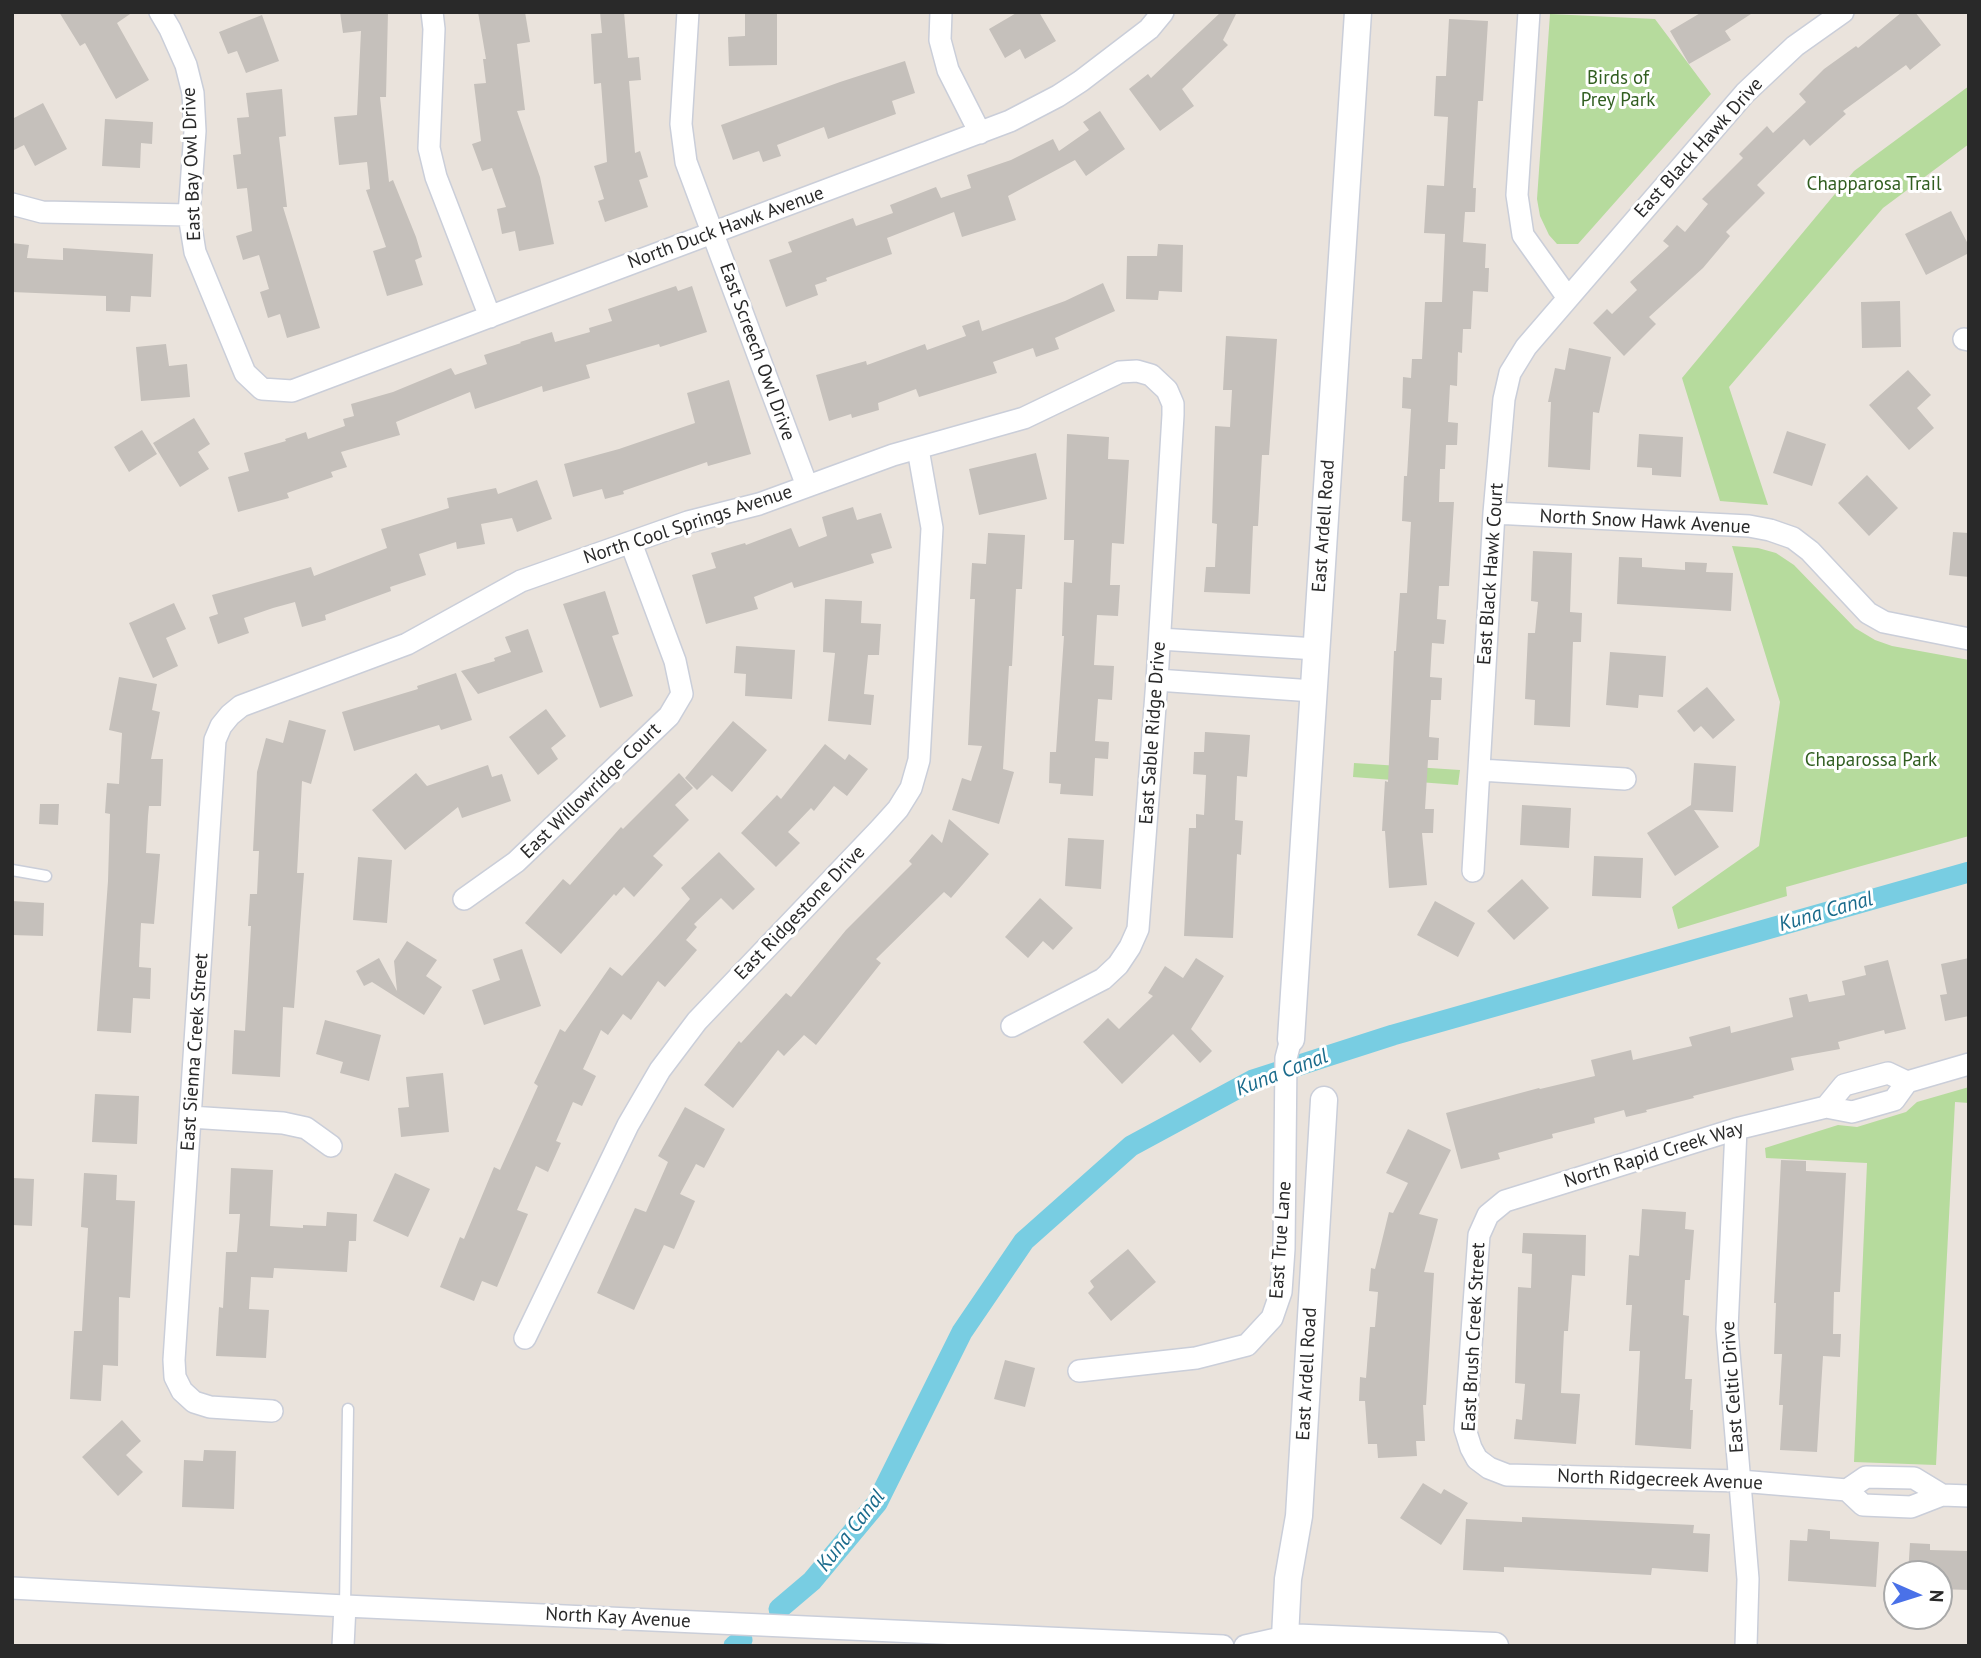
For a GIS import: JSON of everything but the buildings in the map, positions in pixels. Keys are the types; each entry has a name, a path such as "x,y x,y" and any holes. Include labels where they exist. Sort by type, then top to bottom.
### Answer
{"street":[{"name":"East Bay Owl Drive","path":"160,12 186,65 193,93 195,131 189,215 195,253 245,373 262,389"},
{"path":"432,12 435,29 429,148 436,177 490,317"},
{"name":"East Screech Owl Drive","path":"688,12 681,124 686,162 807,486"},
{"path":"941,12 940,40 948,70 980,133"},
{"name":"North Duck Hawk Avenue","path":"262,389 292,391 980,133 1032,110 1065,91 1149,29 1163,12"},
{"name":"East Ardell Road","path":"1288,1049 1358,12"},
{"path":"1529,12 1517,195 1523,235 1568,298"},
{"name":"East Black Hawk Drive","path":"1568,298 1745,93 1796,46 1843,12"},
{"path":"12,204 42,212 189,215"},
{"name":"East Black Hawk Court","path":"1473,871 1494,513 1504,399 1510,373 1526,347 1568,298"},
{"name":"North Cool Springs Avenue","path":"230,715 240,706 407,643 521,581 688,522 759,504 918,449 1024,418 1120,372 1137,371 1157,379"},
{"name":"East Sable Ridge Drive","path":"1012,1026 1103,979 1118,965 1138,929 1160,639 1173,415 1173,404 1167,390 1157,379"},
{"name":"East Ridgestone Drive","path":"525,1338 628,1125 660,1070 697,1021 880,829 898,809 911,788 919,760 932,528 918,449"},
{"name":"North Snow Hawk Avenue","path":"1494,513 1749,526 1770,530 1793,538 1810,551 1868,613 1884,622 1969,639"},
{"name":"East Willowridge Court","path":"464,899 516,862 669,716 682,694 675,661 631,543"},
{"path":"1160,639 1316,649"},
{"path":"1157,680 1313,691"},
{"name":"East Sienna Creek Street","path":"230,715 215,740 175,1377 182,1391 194,1402 210,1407 272,1411"},
{"path":"1480,770 1625,779"},
{"name":"East True Lane","path":"1079,1371 1196,1358 1247,1345 1272,1318 1281,1292 1284,1249 1285,1083 1288,1049"},
{"name":"North Rapid Creek Way","path":"1488,1215 1505,1201 1736,1129 1826,1107 1852,1112 1894,1100 1907,1082 1969,1064"},
{"name":"East Ardell Road","path":"1284,1641 1288,1579 1299,1516 1324,1100"},
{"path":"190,1117 283,1123 306,1128 331,1146"},
{"name":"East Celtic Drive","path":"1736,1129 1727,1329 1748,1579 1746,1646"},
{"name":"East Brush Creek Street","path":"1477,1459 1465,1429 1479,1235 1488,1215"},
{"name":"North Ridgecreek Avenue","path":"1477,1459 1489,1468 1507,1475 1740,1481 1847,1490 1863,1505 1911,1507 1942,1495 1969,1496"},
{"name":"North Ridgecreek Avenue","path":"1847,1490 1866,1477 1914,1478 1942,1495"},
{"name":"North Kay Avenue","path":"12,1588 1223,1646"},
{"path":"343,1646 345,1606"},
{"path":"1245,1646 1284,1641 1495,1646"}],"lane":[{"path":"12,870 46,876"},
{"path":"345,1606 348,1409"}],"green space":[{"name":"Birds of Prey Park","path":"1550,14 1655,19 1711,94 1578,244 1557,244 1549,235 1540,216 1537,199"},
{"name":"Chapparosa Trail","path":"1969,86 1969,144 1883,208 1729,387 1768,505 1720,501 1682,378 1854,171"},
{"name":"Chaparossa Park","path":"1732,546 1758,548 1776,553 1794,565 1855,628 1875,640 1892,646 1969,660 1969,836 1786,887 1787,896 1678,929 1672,907 1759,846 1780,702"},
{"path":"1354,763 1460,770 1458,785 1353,777"},
{"path":"1969,1087 1969,1103 1955,1102 1936,1465 1854,1462 1867,1163 1766,1158 1765,1148 1838,1125 1857,1127 1906,1112 1917,1102"}],"waterway":[{"name":"Kuna Canal","path":"779,1609 812,1581 877,1503 962,1332 1024,1241 1131,1146 1253,1080 1393,1035 1969,872"},
{"name":"Kuna Canal","path":"734,1646 742,1640"}]}
